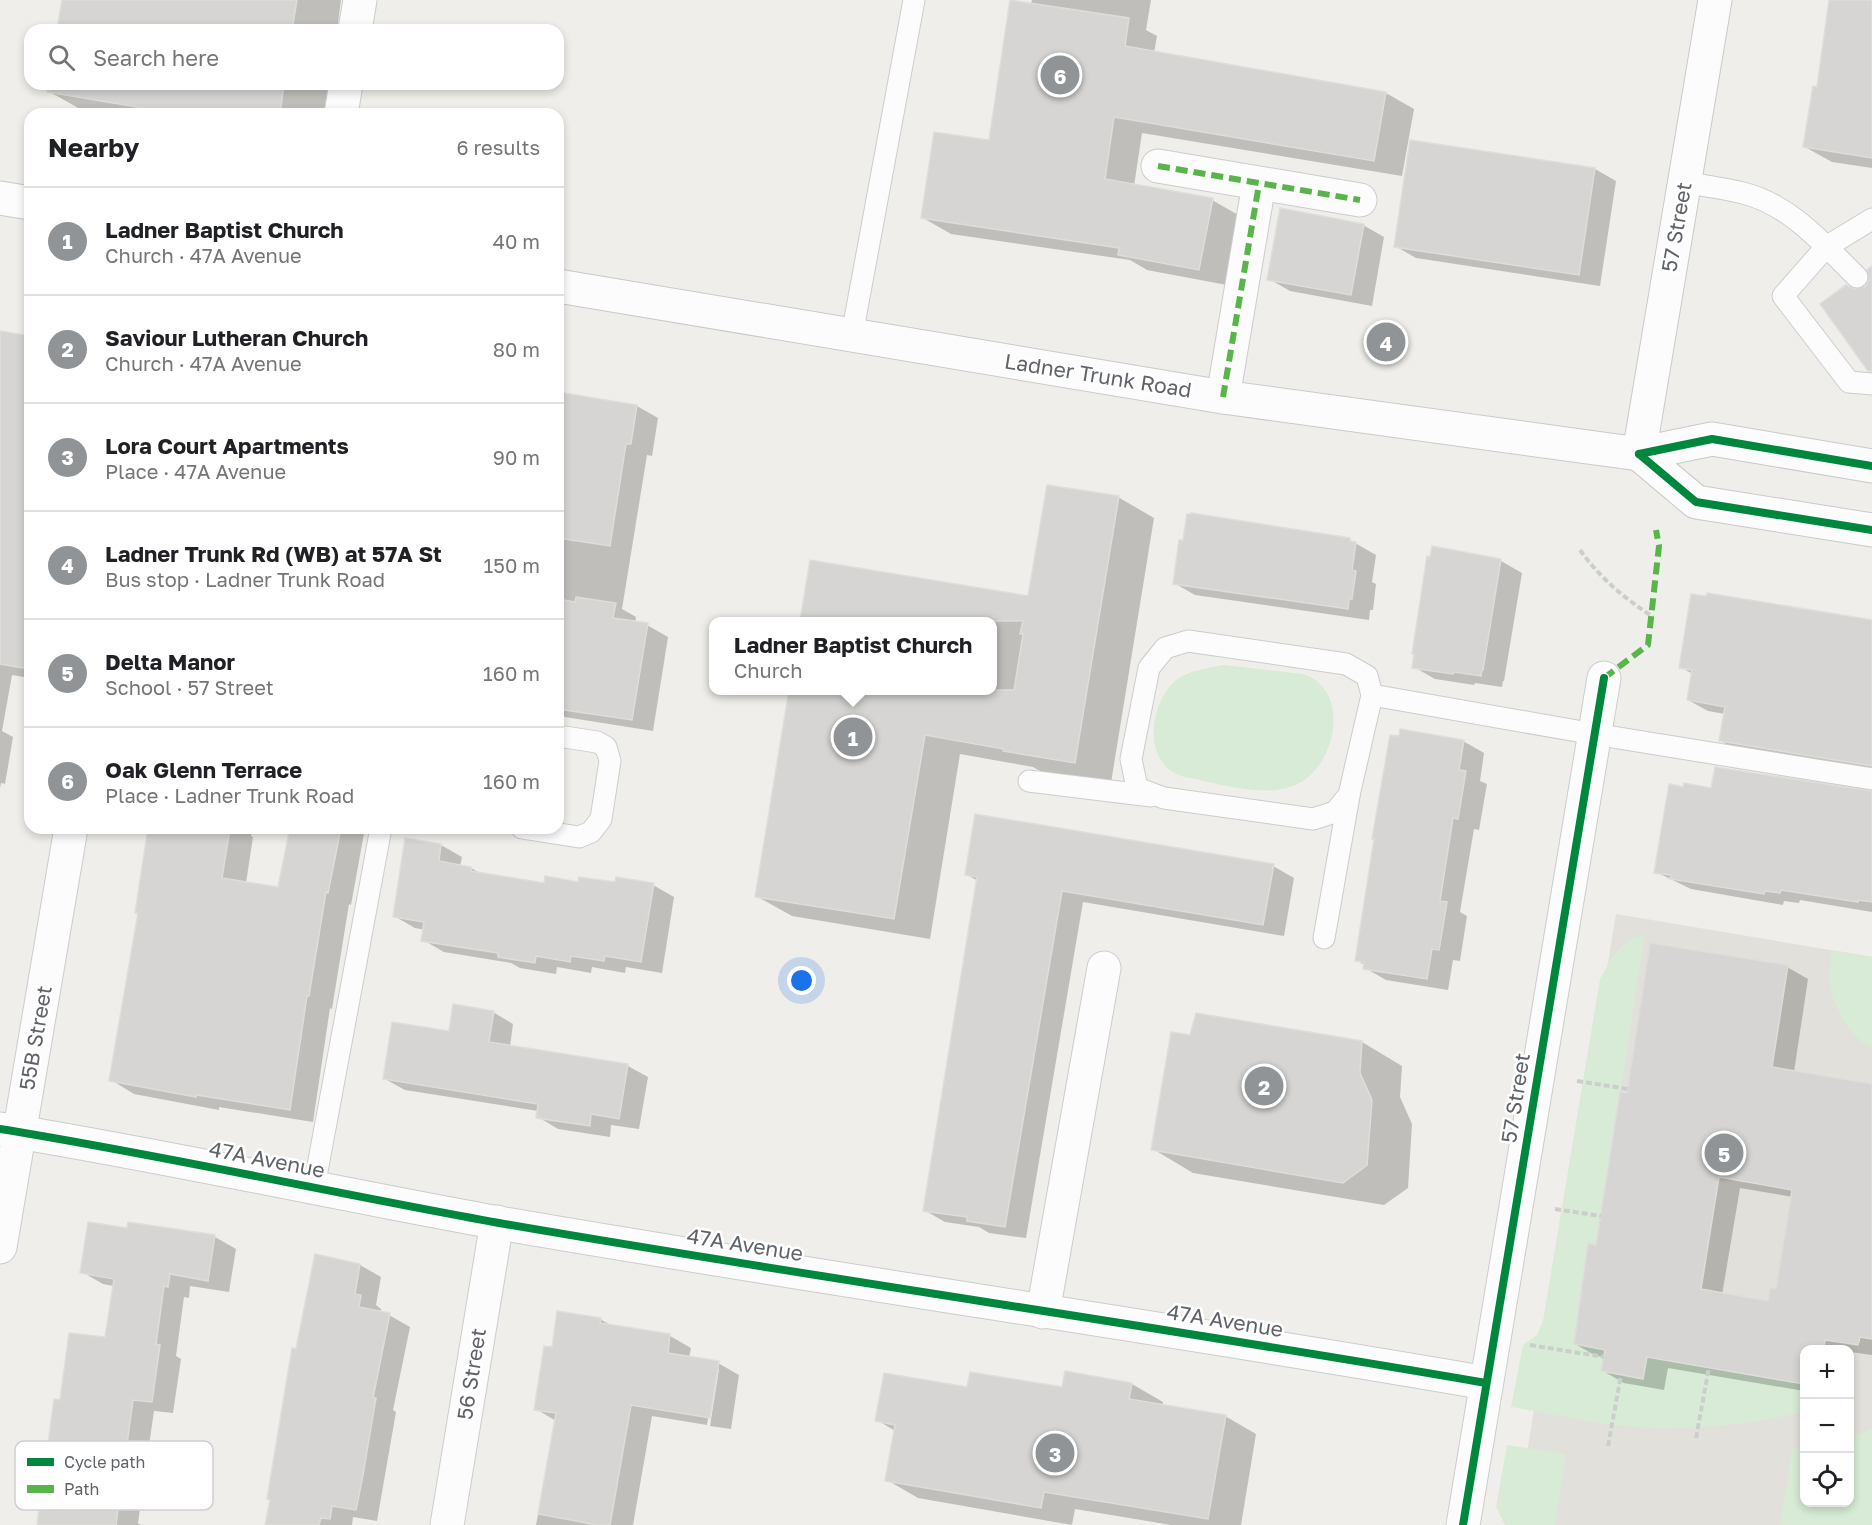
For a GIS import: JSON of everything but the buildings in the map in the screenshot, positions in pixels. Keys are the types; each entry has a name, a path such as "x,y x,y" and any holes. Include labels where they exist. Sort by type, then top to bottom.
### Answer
{"street":[{"path":"356,24 360,0"},
{"name":"57 Street","path":"1639,454 1715,0"},
{"path":"342,108 345,90"},
{"path":"1158,166 1360,201"},
{"path":"1223,397 1259,184"},
{"path":"0,198 24,202"},
{"name":"Ladner Trunk Road","path":"564,287 1223,397 1639,454 1712,439 1872,466"},
{"path":"1639,454 1696,502 1872,530"},
{"name":"57 Street","path":"1463,1525 1604,678"},
{"name":"55B Street","path":"0,1247 10,1131 70,834"},
{"path":"1043,1312 1104,968"},
{"name":"47A Avenue","path":"10,1131 497,1222 1043,1312 1320,1354 1486,1383"},
{"name":"56 Street","path":"447,1525 497,1222"}],"lane":[{"path":"852,335 914,0"},
{"path":"1684,183 1745,193 1775,205 1799,220 1857,277"},
{"path":"1872,219 1826,247 1783,296 1849,382 1872,384"},
{"path":"1164,798 1137,788 1131,759 1149,668 1165,648 1188,641 1346,664 1367,676 1372,695 1349,795 1323,938"},
{"path":"1372,695 1872,779"},
{"path":"560,834 579,837 591,832 602,819 610,761 606,747 597,742 564,737"},
{"path":"1029,781 1313,819 1335,812 1349,795"},
{"path":"314,1187 380,834"}],"path":[{"path":"1580,550 1615,590 1653,617"},
{"path":"1576,1081 1628,1089"},
{"path":"1555,1209 1601,1216"},
{"path":"1528,1344 1604,1357"},
{"path":"1696,1438 1709,1367"},
{"path":"1608,1446 1621,1375"}],"shaded area":[{"path":"1616,914 1872,957 1872,1525 1515,1525"}],"green space":[{"path":"1223,665 1303,674 1319,683 1329,696 1333,712 1333,730 1320,764 1308,777 1293,786 1281,789 1254,790 1185,777 1171,771 1162,761 1156,749 1154,734 1159,705 1166,692 1175,681 1185,675"},
{"path":"1645,935 1596,1245 1588,1244 1574,1344 1605,1350 1601,1371 1643,1379 1647,1357 1800,1383 1800,1411 1798,1413 1717,1426 1654,1428 1603,1424 1511,1407 1523,1345 1537,1335 1543,1321 1600,979 1617,951 1636,937"},
{"path":"1832,950 1872,957 1872,1046 1856,1037 1837,1008 1829,978"},
{"path":"1872,1429 1872,1525 1780,1525 1793,1448 1800,1447 1800,1507 1854,1507 1854,1436"},
{"path":"1507,1445 1566,1454 1555,1525 1505,1525 1496,1507"}],"marked path":[{"path":"1158,166 1360,200"},
{"path":"1223,397 1259,184"},
{"path":"1604,678 1648,645 1659,546 1656,530"}],"cycle path":[{"path":"1639,454 1712,439 1872,466"},
{"path":"1639,454 1696,502 1872,530"},
{"path":"1463,1525 1604,678"},
{"path":"0,1129 499,1223 1486,1383"}],"place":[{"name":"Oak Glenn Terrace","path":"1060,75"},
{"name":"Ladner Trunk Rd (WB) at 57A St","path":"1386,342"},
{"name":"Ladner Baptist Church","path":"853,737"},
{"name":"Saviour Lutheran Church","path":"1264,1086"},
{"name":"Delta Manor","path":"1724,1153"},
{"name":"Lora Court Apartments","path":"1055,1453"}]}
